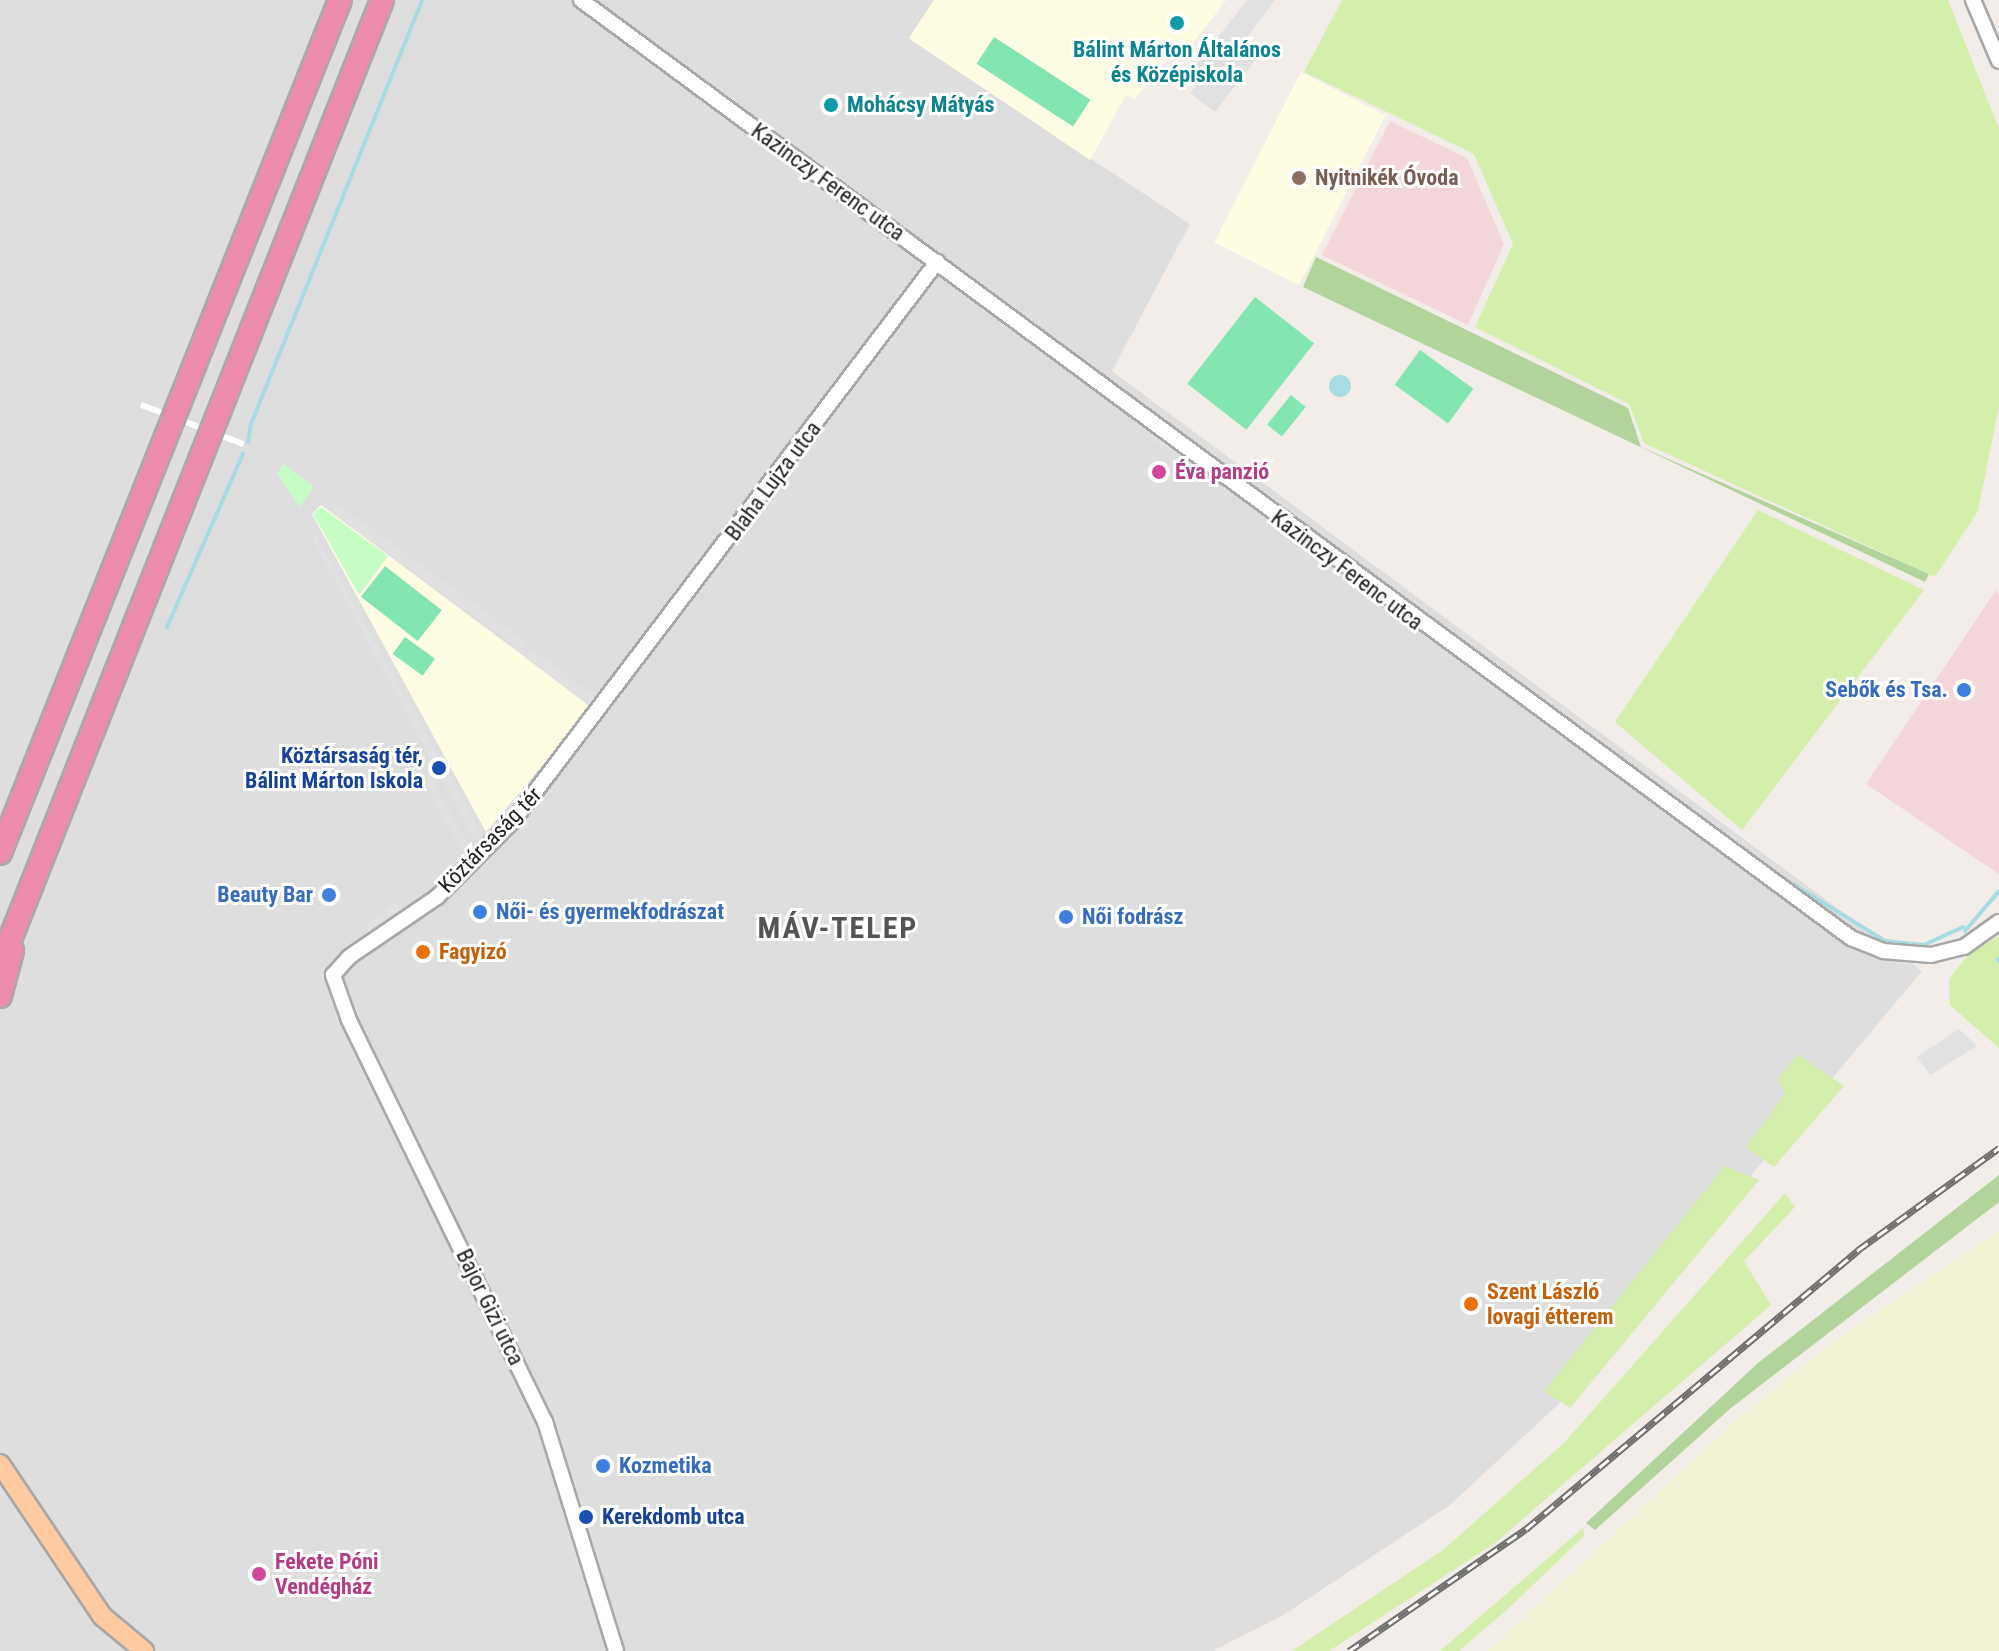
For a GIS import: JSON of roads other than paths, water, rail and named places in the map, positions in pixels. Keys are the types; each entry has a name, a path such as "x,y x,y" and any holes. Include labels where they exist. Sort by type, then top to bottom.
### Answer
{"highway":[{"path":"0,853 340,0"},
{"path":"0,965 382,0"},
{"path":"0,825 28,777"},
{"path":"0,996 19,915"}],"main road":[{"path":"0,1464 94,1606 144,1651"}],"street":[{"name":"Kazinczy Ferenc utca","path":"581,0 1851,938 1883,951 1939,953 1964,947 1999,922"},
{"path":"1973,0 1999,61"},
{"name":"Blaha Lujza utca","path":"608,700 937,262"},
{"name":"Köztársaság tér","path":"333,975 349,957 426,905 479,858 608,700"},
{"name":"Bajor Gizi utca","path":"333,975 349,1020 545,1422 616,1651"}],"water":[{"path":"1340,375 1348,378 1351,386 1348,394 1340,397 1332,394 1329,386 1332,378"}],"waterway":[{"path":"248,442 251,424 422,0"},
{"path":"167,627 243,454"},
{"path":"1444,629 1474,651"},
{"path":"1758,861 1771,870"},
{"path":"1788,881 1885,941 1924,945 1963,927"},
{"path":"1965,931 1999,891"}],"railway":[{"path":"1349,1651 1526,1529 1858,1250 1999,1148"}],"place":[{"name":"Bálint Márton Általános és Középiskola","path":"1177,23"},
{"name":"Mohácsy Mátyás","path":"831,105"},
{"name":"Nyitnikék Óvoda","path":"1299,178"},
{"name":"Éva panzió","path":"1159,472"},
{"name":"Sebők és Tsa.","path":"1964,690"},
{"name":"Köztársaság tér, Bálint Márton Iskola","path":"439,768"},
{"name":"Beauty Bar","path":"329,895"},
{"name":"Női- és gyermekfodrászat","path":"480,912"},
{"name":"Női fodrász","path":"1066,917"},
{"name":"Fagyizó","path":"423,952"},
{"name":"Szent László lovagi étterem","path":"1471,1304"},
{"name":"Kozmetika","path":"603,1466"},
{"name":"Kerekdomb utca","path":"586,1517"},
{"name":"Fekete Póni Vendégház","path":"259,1574"}],"district":[{"name":"MÁV-TELEP","path":"838,928"}]}
